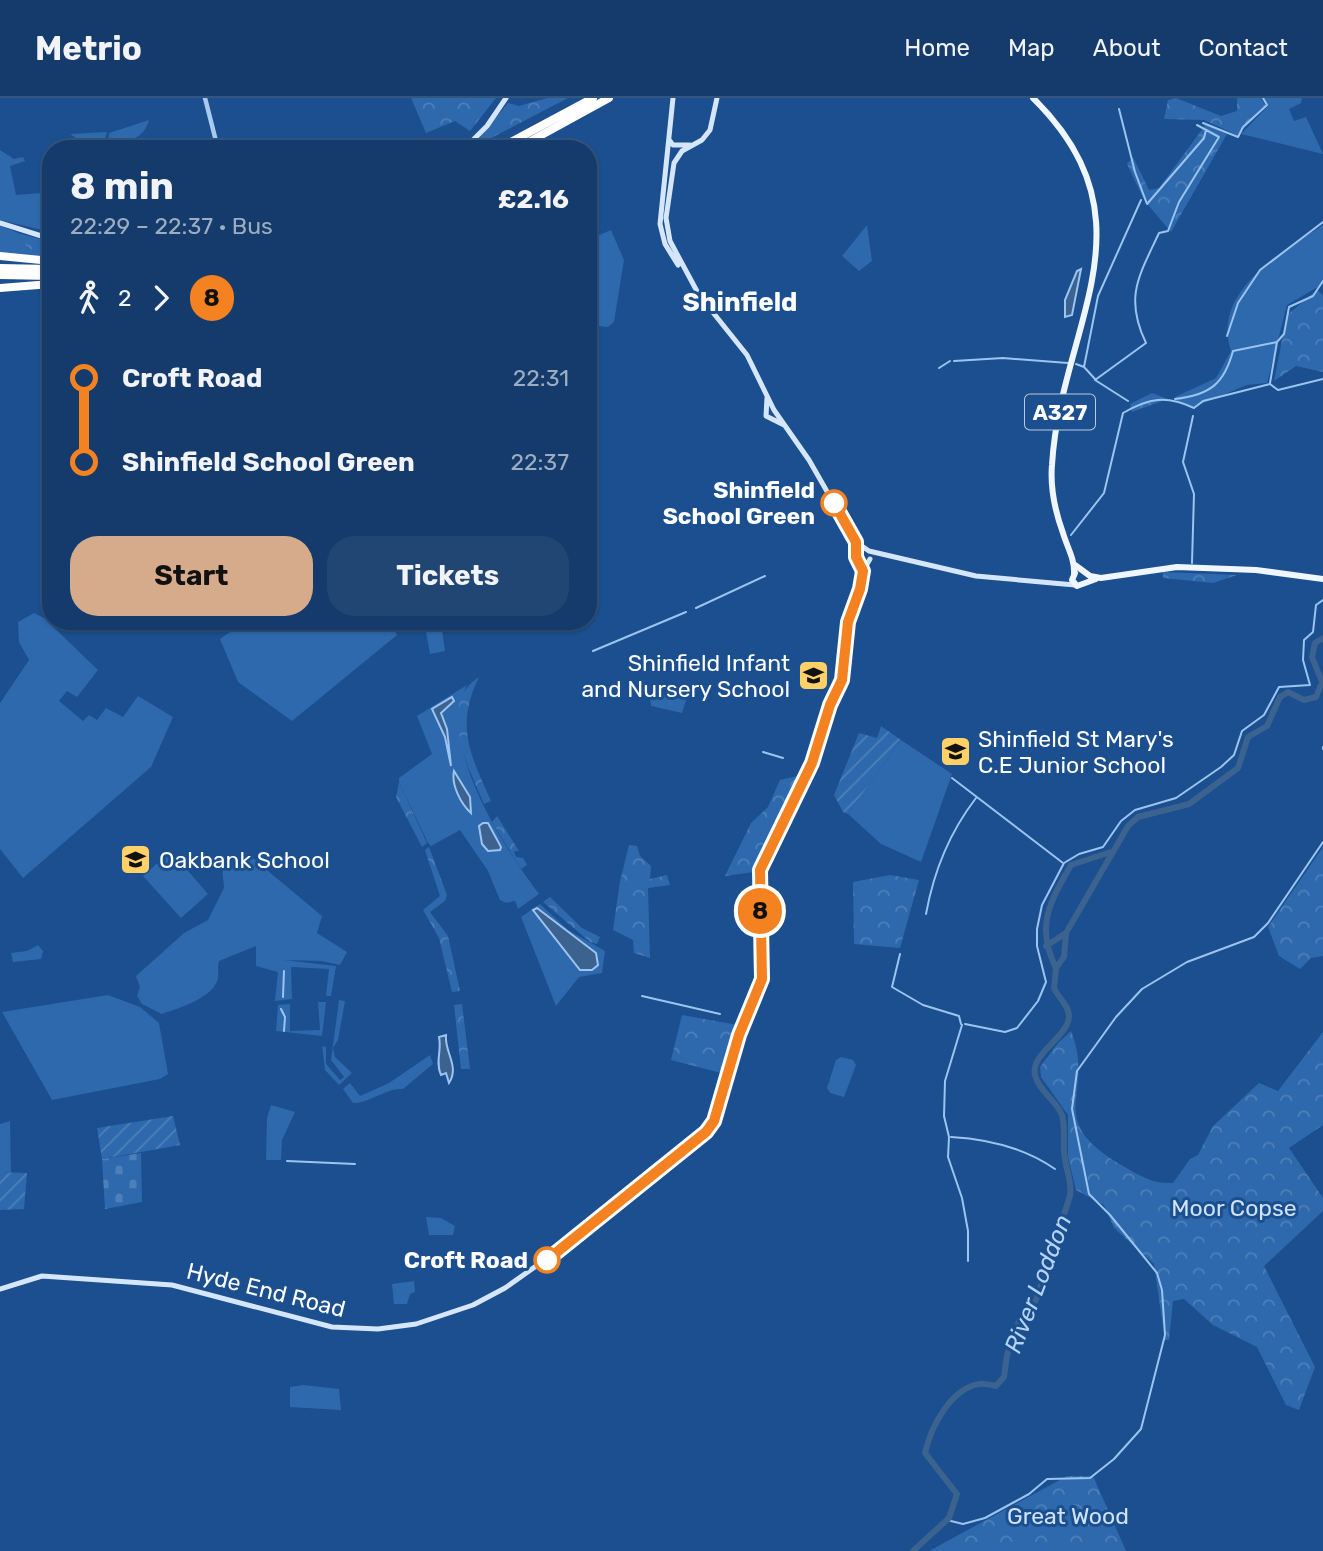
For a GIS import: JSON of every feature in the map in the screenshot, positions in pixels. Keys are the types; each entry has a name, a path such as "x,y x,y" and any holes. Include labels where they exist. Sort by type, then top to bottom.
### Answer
{"highway":[{"path":"515,140 593,98"},
{"path":"532,140 609,98"},
{"path":"0,256 42,260"},
{"path":"0,268 42,269"},
{"path":"0,275 42,276"},
{"path":"0,288 42,285"}],"main road":[{"path":"473,140 487,126 506,98"},
{"path":"673,98 660,221 671,256 747,355 772,410 787,426 856,542 867,550 976,576 1082,587 1101,578 1192,567 1323,579"},
{"path":"660,221 674,163 682,151 710,130 717,98"},
{"name":"A327","path":"1033,98 1057,123 1075,151 1091,190 1095,214 1097,247 1093,281 1058,420 1052,466 1056,510 1074,564 1087,583"},
{"path":"669,139 673,145 693,145"},
{"path":"0,223 42,236"},
{"path":"772,410 766,416 787,426"},
{"path":"856,542 856,557 863,571"},
{"path":"857,552 867,550"},
{"path":"867,550 869,561"},
{"path":"860,563 885,555"},
{"name":"Hyde End Road","path":"0,1289 42,1276 172,1285 321,1325 378,1329 430,1321 474,1305 547,1260 706,1132 714,1121 739,1035 762,979 760,870 809,770 844,668 848,622 863,571 869,561"},
{"path":"1063,584 1079,574 1101,578"},
{"name":"A327","path":"1075,586 1079,574"}],"street":[{"path":"205,98 216,140"}],"green space":[{"path":"411,98 496,98 470,131 455,121 426,133"},
{"path":"547,98 568,98 487,140 477,140 508,103 519,106"},
{"path":"1176,98 1221,116 1237,111 1237,98 1261,98 1266,107 1237,135 1204,120 1164,119 1168,100"},
{"path":"1264,98 1302,98 1301,103 1289,109 1294,121 1306,117 1323,154 1241,134 1268,106"},
{"path":"149,120 143,132 133,139 108,140 109,133"},
{"path":"1206,124 1227,134 1171,232 1144,200 1127,164 1133,157 1149,190 1159,188"},
{"path":"107,132 105,140 79,140 70,134"},
{"path":"0,150 14,159 23,157 25,161 10,166 16,195 42,193 42,230 0,220"},
{"path":"0,225 18,233 30,249 42,252 42,257 0,254"},
{"path":"867,225 872,261 859,271 842,256"},
{"path":"1323,225 1323,284 1287,305 1267,383 1247,385 1194,407 1177,401 1175,397 1216,378 1231,351 1228,330 1231,310 1254,276"},
{"path":"611,230 624,260 614,322 608,327 597,326 597,236"},
{"path":"18,233 42,240 42,252 30,249"},
{"path":"1317,290 1323,295 1323,372 1296,366 1274,381 1287,315"},
{"path":"1152,393 1168,399 1132,412 1130,404"},
{"path":"1163,572 1237,575 1213,583 1163,578"},
{"path":"34,613 42,617 42,630 56,630 98,670 77,697 67,691 59,701 83,721 89,715 97,720 106,708 123,717 138,696 173,717 151,767 23,878 0,849 0,703 29,660 19,642 18,622"},
{"path":"233,630 394,630 397,635 292,721 238,682 220,639"},
{"path":"442,630 445,651 430,654 426,632"},
{"path":"479,677 468,710 467,725 472,754 491,801 484,804 464,756 458,720 460,703 466,689"},
{"path":"467,685 460,710 461,737 467,766 492,823 539,894 518,909 515,901 506,903 500,900 488,871 460,830 431,846 428,843 399,782 399,778 432,754 417,716"},
{"path":"689,691 682,713 651,706 650,696"},
{"path":"881,726 901,740 848,814 843,812 834,795 859,733 877,738"},
{"path":"901,740 952,774 921,862 881,844 848,814"},
{"path":"802,775 754,872 725,876 751,823 768,807 780,780"},
{"path":"399,782 427,843 422,847 396,797"},
{"path":"497,816 519,851 514,851 516,857 523,858 527,865 521,869 492,822"},
{"path":"629,845 637,846 640,856 651,866 650,879 667,875 670,885 648,888 650,958 634,953 633,940 613,930 620,881"},
{"path":"429,847 447,895 445,901 430,912 448,936 460,991 452,992 439,938 423,910 440,896 425,850"},
{"path":"1323,847 1323,956 1311,958 1300,969 1279,956 1268,927"},
{"path":"243,850 322,916 317,933 347,952 340,965 321,961 284,960 336,966 331,996 326,996 329,969 291,967 292,999 275,1001 278,972 256,966 256,946 219,961 215,985 203,997 162,1014 142,1004 137,996 140,987 136,976 184,933 208,920 224,888 222,867"},
{"path":"171,851 208,894 181,918 143,876"},
{"path":"890,875 919,880 900,948 854,944 853,882"},
{"path":"550,897 582,928 600,937 597,944 590,942 543,902"},
{"path":"540,904 568,930 605,951 602,973 579,977 556,1006 521,917"},
{"path":"38,945 43,951 41,959 13,962 11,953 27,951"},
{"path":"108,995 140,1007 159,1023 168,1074 160,1079 52,1100 2,1012"},
{"path":"339,1000 345,1001 338,1040 333,1048 335,1057 352,1073 339,1085 325,1070 322,1046 326,1047 326,1064 340,1080 344,1077 331,1060"},
{"path":"318,1002 326,1002 322,1036 276,1031 278,1005 290,1004 290,1031 320,1030"},
{"path":"462,1004 470,1069 461,1069 454,1005"},
{"path":"682,1015 738,1025 725,1074 671,1060"},
{"name":"Moor Copse","path":"1071,1031 1077,1053 1077,1119 1084,1134 1098,1149 1123,1166 1153,1181 1166,1183 1173,1183 1190,1159 1198,1155 1213,1126 1259,1083 1278,1091 1323,1032 1323,1125 1289,1148 1323,1198 1323,1211 1264,1266 1315,1367 1299,1410 1286,1405 1257,1347 1213,1325 1184,1299 1173,1301 1169,1340 1165,1340 1154,1264 1114,1228 1104,1205 1076,1190 1068,1157 1068,1115 1041,1077 1040,1067"},
{"path":"430,1055 433,1064 403,1089 353,1103 343,1089 350,1083 360,1096 389,1083"},
{"path":"841,1057 853,1060 856,1065 844,1097 830,1093 827,1088 836,1060"},
{"path":"271,1105 295,1112 282,1140 281,1160 266,1160 267,1118"},
{"path":"173,1116 180,1145 102,1159 97,1128"},
{"path":"10,1121 11,1172 0,1172 0,1124"},
{"path":"141,1153 142,1202 105,1209 102,1159"},
{"path":"0,1172 27,1173 24,1209 0,1210"},
{"path":"426,1217 441,1218 455,1226 453,1235 429,1235"},
{"path":"414,1281 415,1292 410,1294 407,1304 394,1304 392,1284"},
{"path":"303,1385 339,1389 341,1410 290,1407 290,1387"},
{"name":"Great Wood","path":"1067,1476 1093,1476 1126,1551 929,1551"}],"shaded area":[{"path":"1081,269 1072,315 1065,317 1065,300 1077,271"},
{"path":"452,697 454,701 441,713 447,729 451,766 445,737 432,709"},
{"path":"454,771 470,797 471,813 458,794"},
{"path":"488,823 501,847 500,850 488,851 482,844 479,826"},
{"path":"537,908 596,953 598,965 592,970 580,970 533,910"},
{"path":"446,1035 453,1071 449,1083 446,1073 441,1075 439,1065 439,1037"}],"waterway":[{"path":"1203,123 1238,137 1243,127 1267,105 1263,98"},
{"path":"1119,109 1135,172 1147,204 1204,138 1206,130"},
{"path":"1128,401 1095,380 1146,343 1136,312 1135,299 1140,275 1159,233 1168,231 1179,202 1219,137 1197,125"},
{"path":"1084,367 1098,296 1141,200"},
{"path":"1227,336 1238,303 1260,270 1323,222"},
{"path":"1270,383 1277,342 1284,334 1289,307 1313,296 1323,281"},
{"path":"1175,399 1198,394 1214,386 1225,372 1233,351 1277,342"},
{"path":"954,361 1003,358 1068,363"},
{"path":"939,368 950,361"},
{"path":"1076,364 1084,367 1095,379"},
{"path":"1071,535 1104,493 1123,413 1150,401 1175,401 1194,408 1203,401 1270,384 1278,390 1323,379"},
{"path":"1192,563 1194,494 1183,462 1193,416"},
{"path":"696,608 765,576"},
{"path":"965,1024 1005,1032 1017,1028 1038,1001 1046,982 1037,946 1037,929 1042,905 1064,863 1079,854 1103,847 1121,821 1135,810 1176,798 1221,767 1234,755 1242,731 1264,715 1279,687 1310,685 1303,660 1304,640 1313,632 1316,605 1323,600"},
{"path":"593,651 686,612"},
{"name":"River Loddon","path":"913,1551 949,1518 957,1494 925,1453 932,1432 943,1411 959,1393 979,1384 996,1386 1004,1377 1007,1355 1019,1321 1036,1300 1070,1196 1062,1115 1035,1075 1038,1059 1063,1031 1069,1016 1054,988 1056,968 1064,957 1066,933 1128,826 1138,817 1189,804 1238,768 1248,737 1267,726 1280,697 1288,692 1304,700 1316,697 1322,682 1312,657 1315,643 1323,638"},
{"path":"763,752 783,758"},
{"path":"952,778 1063,863"},
{"path":"926,914 933,882 944,853 976,798"},
{"path":"947,1520 963,1524 985,1518 1029,1494 1047,1479 1090,1478 1114,1459 1141,1429 1165,1335 1162,1290 1157,1273 1110,1215 1089,1194 1072,1109 1077,1071 1116,1017 1142,989 1187,962 1254,937 1268,923 1323,842"},
{"name":"River Loddon","path":"1056,968 1050,953 1046,927 1051,903 1071,865 1111,852"},
{"name":"River Loddon","path":"1046,946 1066,933"},
{"path":"900,954 892,987 923,1005 959,1016 961,1024"},
{"path":"283,997 284,971"},
{"path":"642,996 720,1014"},
{"path":"281,1009 285,1017 284,1031"},
{"path":"962,1025 945,1081 944,1116 949,1137 948,1157 962,1198 968,1231 968,1261"},
{"path":"951,1137 1005,1146 1031,1155 1055,1169"},
{"path":"287,1161 355,1164"}],"bus line":[{"name":"8","path":"547,1260 706,1132 714,1121 739,1035 762,979 758,876 812,763 830,705 842,680 848,622 860,589 863,571 856,557 856,542 834,503"}],"place":[{"name":"Shinfield School Green","path":"834,503"},
{"name":"Shinfield Infant and Nursery School","path":"813,676"},
{"name":"Shinfield St Mary's C.E Junior School","path":"955,752"},
{"name":"Oakbank School","path":"136,860"},
{"name":"Croft Road","path":"547,1260"}],"district":[{"name":"Shinfield","path":"740,302"}]}
